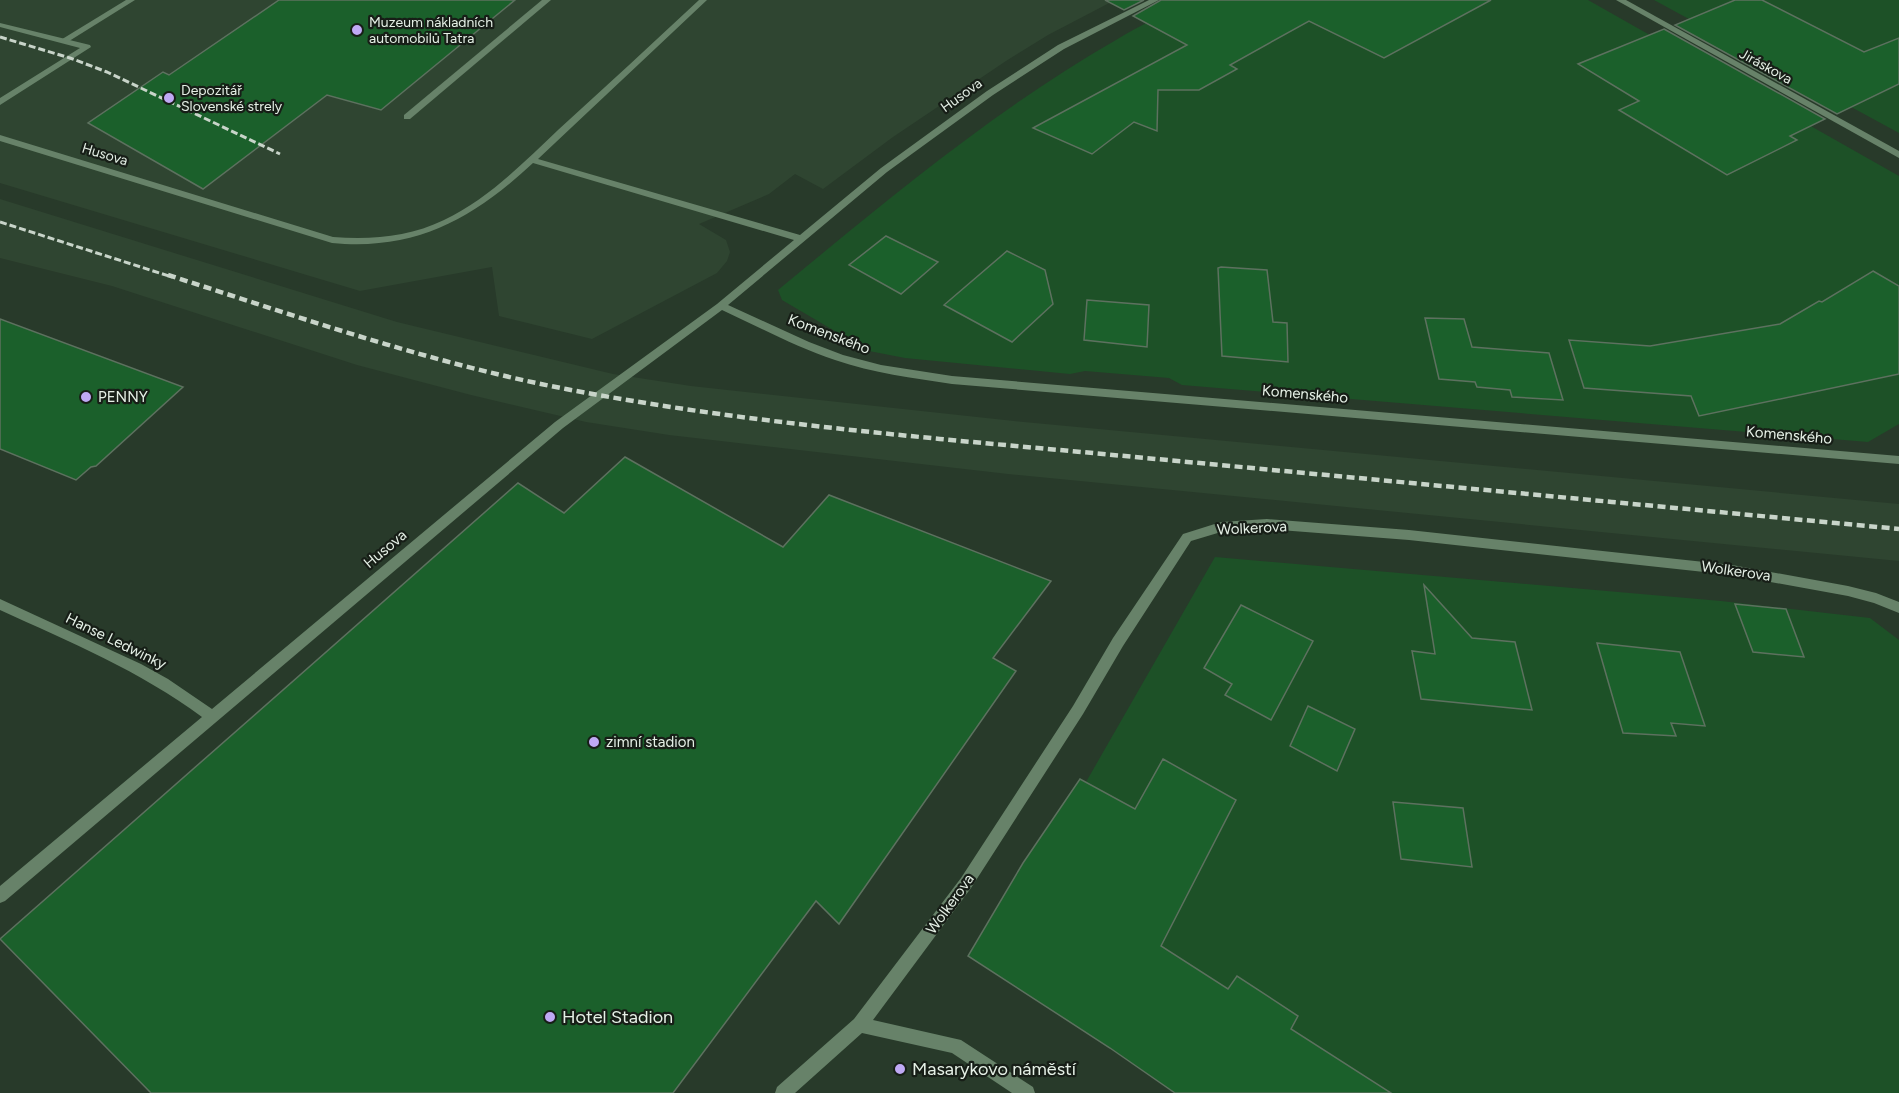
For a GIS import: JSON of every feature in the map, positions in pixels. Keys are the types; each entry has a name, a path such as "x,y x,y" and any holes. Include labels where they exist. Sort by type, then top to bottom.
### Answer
{"street":[{"path":"63,41 130,0"},
{"path":"407,117 547,0"},
{"name":"Husova","path":"0,138 332,240 358,243 412,235 448,222 482,200 531,160 703,0"},
{"name":"Husova","path":"0,896 559,425 721,306 884,170 990,93 1061,47 1155,0"},
{"name":"Jiráskova","path":"1620,0 1899,155"},
{"path":"0,25 87,47 0,102"},
{"path":"531,160 801,238"},
{"name":"Komenského","path":"721,306 855,362 898,372 952,380 1899,460"},
{"name":"Wolkerova","path":"860,1025 966,883 1187,537 1221,527 1267,524 1388,533 1743,572 1848,591 1876,598 1899,608"},
{"name":"Hanse Ledwinky","path":"0,604 153,676 185,695 213,717"},
{"path":"783,1093 860,1025 955,1046 1027,1093"}],"shaded area":[{"path":"0,0 1115,0 1048,35 1006,61 893,137 823,189 795,174 769,194 699,224 726,240 730,252 727,261 717,273 592,339 499,316 492,267 360,291 0,183"},
{"path":"0,199 397,322 613,374 691,386 1014,421 1899,504 1899,561 1008,474 669,435 586,422 357,365 112,286 0,258"}],"green space":[{"path":"1193,0 1588,0 1899,176 1899,424 1868,442 1182,385 1169,378 1085,371 1070,374 905,358 869,351 782,300 778,290 900,190 984,126 1071,67 1134,29"},
{"path":"1654,0 1899,0 1899,133"},
{"path":"1215,557 1721,601 1870,618 1899,640 1899,1093 1175,1093 968,956 1065,800 1080,778 1086,782"}],"building":[{"path":"279,0 515,0 381,110 327,95 203,189 88,123 163,72 169,75"},
{"path":"1105,0 1144,0 1124,10"},
{"path":"1161,0 1491,0 1384,58 1309,21 1230,65 1237,69 1199,90 1158,90 1157,131 1134,122 1092,154 1033,128 1187,45 1133,16"},
{"path":"1735,0 1762,0 1864,52 1899,38 1899,84 1837,114 1675,25"},
{"path":"1664,29 1825,119 1790,136 1797,140 1727,175 1619,110 1639,101 1578,64"},
{"path":"886,236 938,262 901,294 849,265"},
{"path":"1007,251 1045,270 1053,304 1012,342 944,305"},
{"path":"1218,268 1267,270 1273,322 1287,323 1288,362 1222,356"},
{"path":"1873,271 1899,286 1899,374 1699,416 1691,396 1584,388 1569,340 1650,346 1780,324"},
{"path":"1087,300 1149,305 1147,347 1084,340"},
{"path":"1425,318 1464,319 1472,347 1549,353 1563,400 1512,397 1510,390 1477,387 1475,382 1439,379"},
{"name":"PENNY","path":"0,319 183,387 96,466 91,467 76,480 0,449"},
{"name":"zimní stadion","path":"625,457 783,547 829,495 1051,581 993,658 1016,671 839,924 816,901 673,1093 151,1093 0,939 518,483 564,513"},
{"path":"1424,585 1472,638 1515,642 1532,710 1421,699 1412,651 1435,654"},
{"path":"1735,604 1786,609 1804,657 1753,652"},
{"path":"1241,605 1313,641 1271,720 1225,695 1232,684 1204,668"},
{"path":"1597,643 1680,652 1705,726 1671,723 1676,736 1623,733"},
{"path":"1308,706 1355,729 1337,771 1290,746"},
{"path":"1163,759 1236,800 1161,946 1228,989 1237,976 1298,1016 1291,1029 1391,1093 1175,1093 968,956 1023,863 1080,779 1135,809"},
{"path":"1393,802 1463,808 1472,867 1401,859"}],"railway":[{"path":"0,37 70,58 107,72 280,154"},
{"path":"0,222 172,277"},
{"path":"168,275 415,353 515,378 636,402 778,422 921,437 1899,529"}],"place":[{"name":"Muzeum nákladních automobilů Tatra","path":"357,30"},
{"name":"Depozitář Slovenské strely","path":"169,98"},
{"name":"PENNY","path":"86,397"},
{"name":"zimní stadion","path":"594,742"},
{"name":"Hotel Stadion","path":"550,1017"},
{"name":"Masarykovo náměstí","path":"900,1069"}]}
